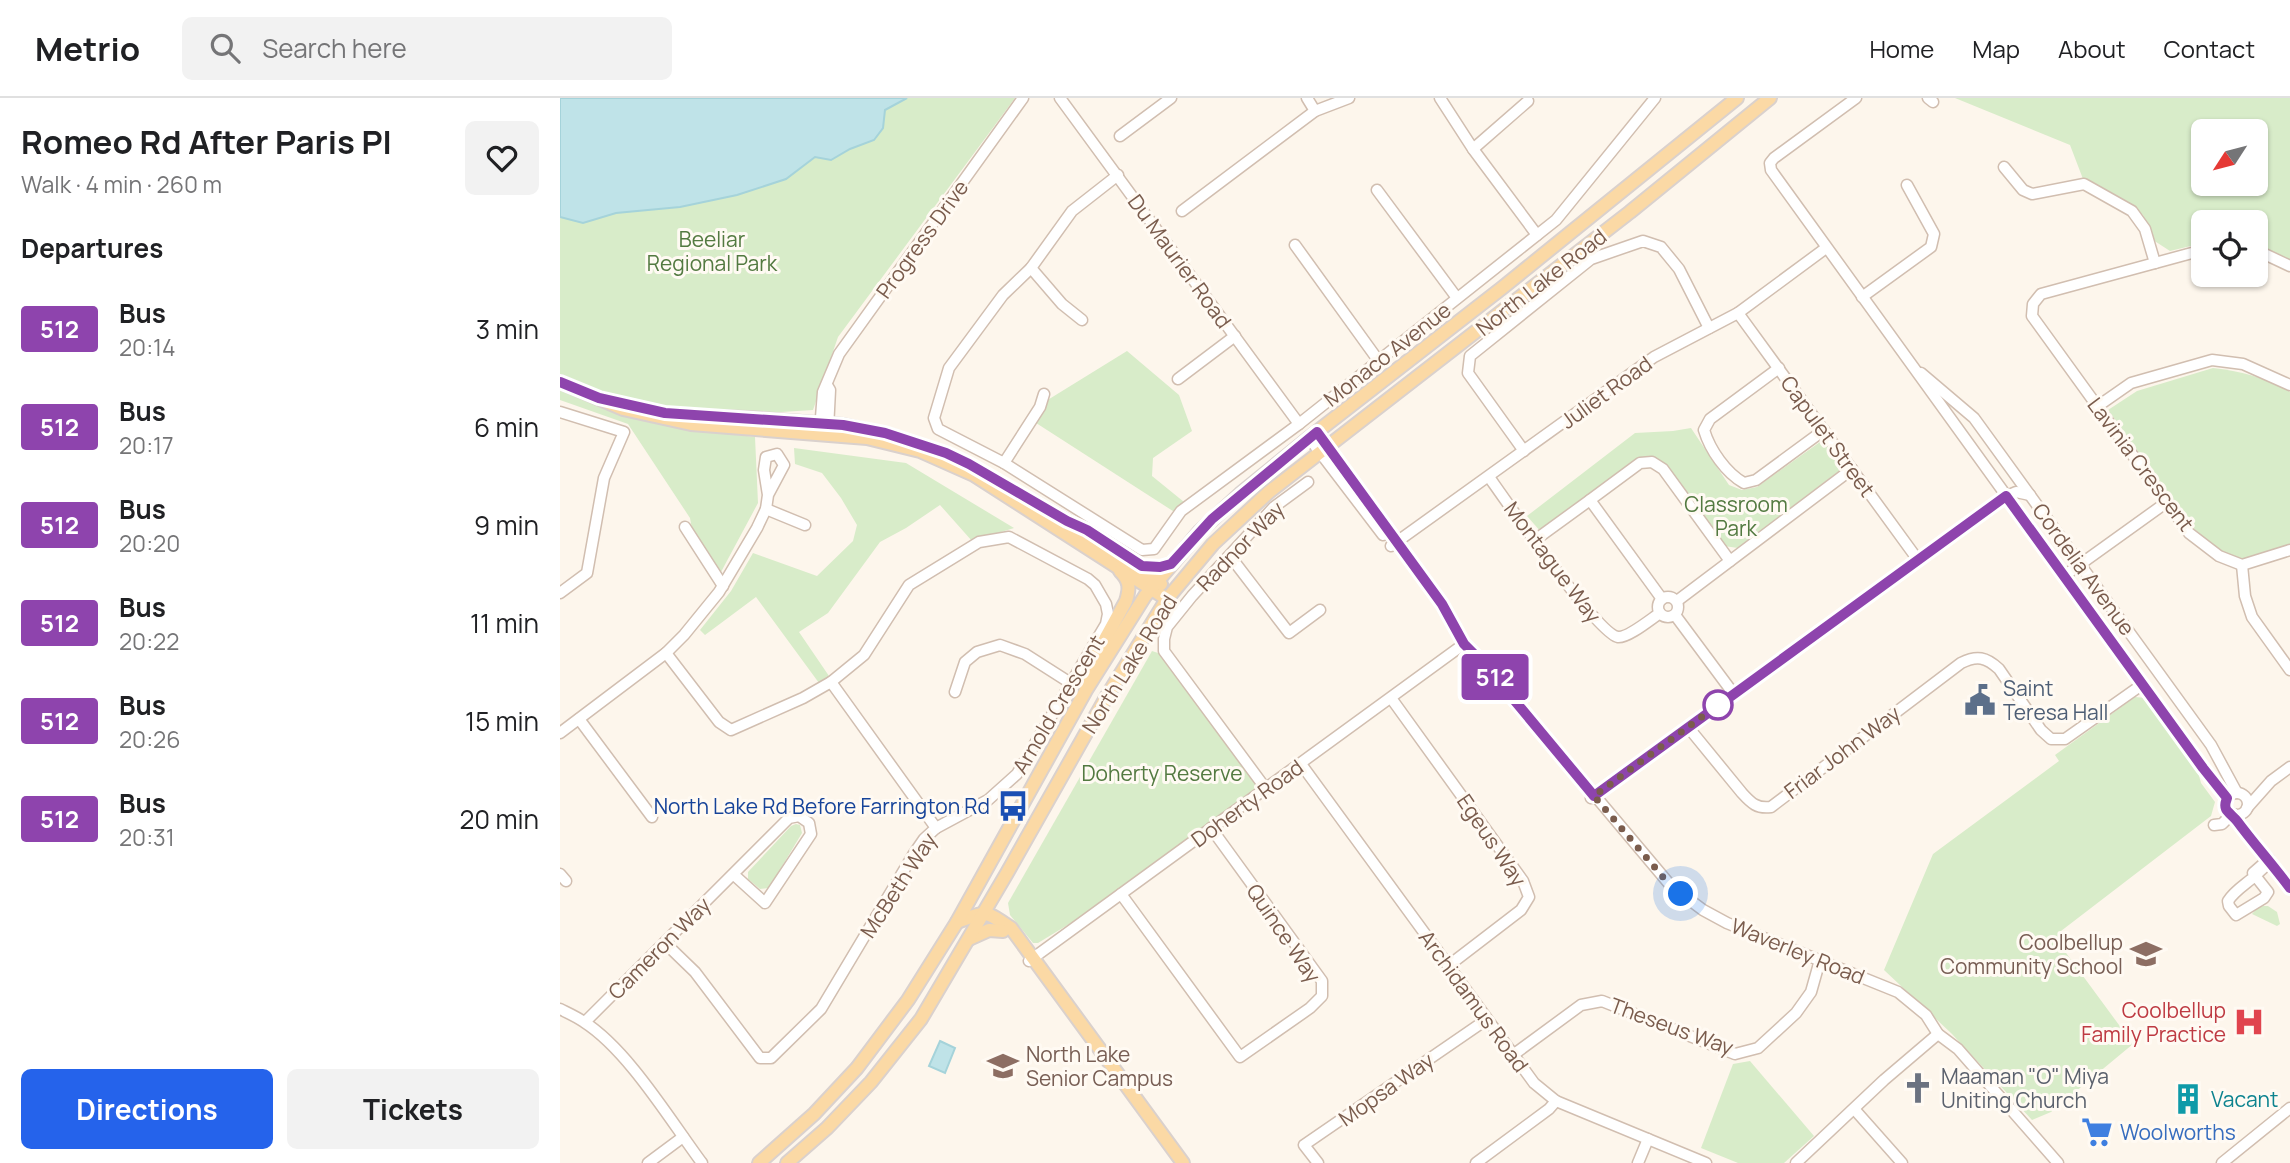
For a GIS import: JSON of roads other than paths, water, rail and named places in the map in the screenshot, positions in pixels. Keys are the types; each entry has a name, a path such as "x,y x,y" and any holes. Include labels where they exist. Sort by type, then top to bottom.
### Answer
{"main road":[{"name":"North Lake Road","path":"759,1163 814,1115 857,1069 908,1000 957,922 1086,690 1154,585 1212,519 1313,435 1502,288 1737,98"},
{"name":"North Lake Road","path":"787,1163 827,1128 871,1082 921,1018 969,940 1107,696 1169,596 1196,562 1269,492 1630,212 1770,98"},
{"path":"560,382 599,398 665,413 693,417 749,418 885,433 946,453 1087,530 1142,566 1160,567 1171,564"},
{"path":"824,428 920,451 974,475 1117,568 1129,583 1126,601 1087,671 1086,690"},
{"path":"1042,518 1154,585"},
{"path":"1067,521 1169,596"},
{"path":"1001,925 999,905 1007,873"},
{"path":"974,891 984,913"},
{"path":"957,922 984,913 990,914 1001,925 1011,928 1175,1163"},
{"path":"969,940 1001,925"},
{"path":"1031,959 1183,1163"}],"street":[{"name":"Progress Drive","path":"824,428 823,392 846,344 1023,98"},
{"name":"Du Maurier Road","path":"1060,98 1299,424"},
{"path":"1120,136 1171,98"},
{"path":"1307,98 1315,111"},
{"path":"1182,211 1315,111 1349,98"},
{"path":"1440,98 1473,149 1537,235"},
{"name":"Monaco Avenue","path":"1118,175 1072,211 1031,268 1003,295 949,368 934,418 938,429 1004,463 1142,550 1154,549 1181,511 1299,424 1556,220 1655,98"},
{"name":"Cordelia Avenue","path":"1856,98 1773,158 1770,163 1771,170 2203,768 2236,805"},
{"path":"1473,149 1528,101"},
{"path":"2004,167 2023,190 2032,194 2084,184 2132,211 2145,229 2155,263 2191,253"},
{"path":"1862,297 1931,247 1934,234 1907,185"},
{"path":"1377,190 1457,298"},
{"path":"1524,451 1468,373 1470,356 1591,258 1643,241 1661,247 1679,269 1709,328"},
{"path":"1295,245 1378,360"},
{"name":"Juliet Road","path":"1393,544 1654,357 1738,313 1826,248"},
{"path":"2268,256 2290,266"},
{"name":"Lavinia Crescent","path":"2155,263 2041,294 2033,304 2032,316 2189,533 2219,556 2242,565"},
{"path":"1031,268 1062,304 1082,320"},
{"name":"Capulet Street","path":"1738,313 1918,560"},
{"path":"1178,379 1235,336"},
{"path":"2098,406 2131,383 2212,360 2243,364 2290,385"},
{"name":"Cordelia Avenue","path":"1909,362 1974,418 2211,745 2236,805"},
{"path":"1779,368 1710,419 1704,430 1707,442 1733,477 1744,483 1756,480 1824,430"},
{"path":"1004,463 1040,407 1044,394"},
{"path":"560,412 624,432 604,478 587,573 560,593"},
{"name":"Waverley Road","path":"1313,435 1393,544 1442,604 1462,645 1592,797 1646,867 1686,905 1733,931 1822,964 1899,999 1922,1018 2051,1163"},
{"path":"1535,540 1640,463 1652,462 1663,469 1730,561"},
{"path":"1677,601 1852,469"},
{"name":"Montague Way","path":"1489,477 1580,601 1611,634 1617,637 1625,635 1660,613"},
{"name":"Radnor Way","path":"1266,789 1164,652 1164,639 1167,627 1192,596 1274,507 1308,482"},
{"path":"1592,797 2006,496 2016,492 2030,495"},
{"path":"560,733 666,653 684,635 723,586 757,528 766,509 768,495"},
{"path":"1590,500 1662,599"},
{"path":"2064,576 2167,502"},
{"path":"766,509 805,525"},
{"path":"685,527 723,586"},
{"name":"Arnold Crescent","path":"831,682 864,655 909,585 979,542 1009,537 1095,585 1102,595 1108,614 1106,624 1017,774 988,800 936,828"},
{"path":"2290,550 2242,565 2245,596 2252,617 2290,670"},
{"path":"1230,556 1289,633 1320,610"},
{"path":"1670,596 1677,601 1679,607 1675,615 1667,617 1660,613 1658,604 1662,599 1670,596"},
{"path":"1675,615 1733,693"},
{"path":"955,692 965,662 977,652 1000,645 1025,654 1072,684"},
{"name":"Doherty Road","path":"1031,959 1462,645"},
{"path":"666,653 719,723 732,730 803,698 831,682"},
{"name":"Friar John Way","path":"1688,727 1751,803 1761,808 1771,807 1961,663 1980,657 1990,661 1999,669 2041,730 2051,739 2065,739 2143,684"},
{"name":"McBeth Way","path":"665,943 695,972 760,1058 771,1058 821,1009 924,839 936,828 831,682"},
{"name":"Egeus Way","path":"1391,698 1523,881 1529,897 1521,911 1448,966"},
{"path":"579,719 652,817"},
{"name":"Archidamus Road","path":"1301,764 1534,1083 1556,1101 1706,1163"},
{"path":"2214,825 2222,824 2236,805 2290,767"},
{"path":"2236,805 2254,844 2290,888"},
{"name":"Cameron Way","path":"585,1022 665,943 733,874 789,818 799,816 809,823 811,834 765,903 733,874"},
{"name":"Quince Way","path":"1121,894 1240,1057 1310,1008 1322,996 1322,981 1211,828"},
{"path":"2255,876 2268,859"},
{"name":"Theseus Way","path":"1513,1055 1581,1005 1602,1001 1735,1054 1758,1048 1796,1013 1819,978 1822,964"},
{"path":"560,1009 585,1022 612,1045 702,1163"},
{"name":"Mopsa Way","path":"1318,1163 1304,1145 1486,1020"},
{"path":"1796,1163 1936,1036"},
{"name":"Waverley Road","path":"1936,1036 1958,1049 2058,1163"},
{"path":"1476,1163 1549,1110 1556,1101"},
{"path":"2232,1163 2290,1108"},
{"path":"1855,1110 1902,1163"},
{"path":"2222,1163 2290,1116"},
{"path":"648,1163 683,1137"},
{"path":"1638,1163 1648,1139"}],"water":[{"path":"560,98 907,98 885,110 883,128 874,140 831,160 815,157 786,179 737,195 680,207 616,213 583,223 560,217"},
{"path":"940,1041 955,1048 945,1073 929,1066"}],"place":[{"name":"Saint Teresa Hall","path":"1980,700"},
{"name":"North Lake Rd Before Farrington Rd","path":"1013,806"},
{"name":"Coolbellup Community School","path":"2146,954"},
{"name":"Coolbellup Family Practice","path":"2249,1022"},
{"name":"North Lake Senior Campus","path":"1003,1066"},
{"name":"Maaman \"O\" Miya Uniting Church","path":"1918,1088"},
{"name":"Vacant","path":"2188,1099"},
{"name":"Woolworths","path":"2097,1132"}],"park label":[{"name":"Beeliar Regional Park","path":"712,251"},
{"name":"Classroom Park","path":"1736,516"},
{"name":"Doherty Reserve","path":"1162,773"}]}
